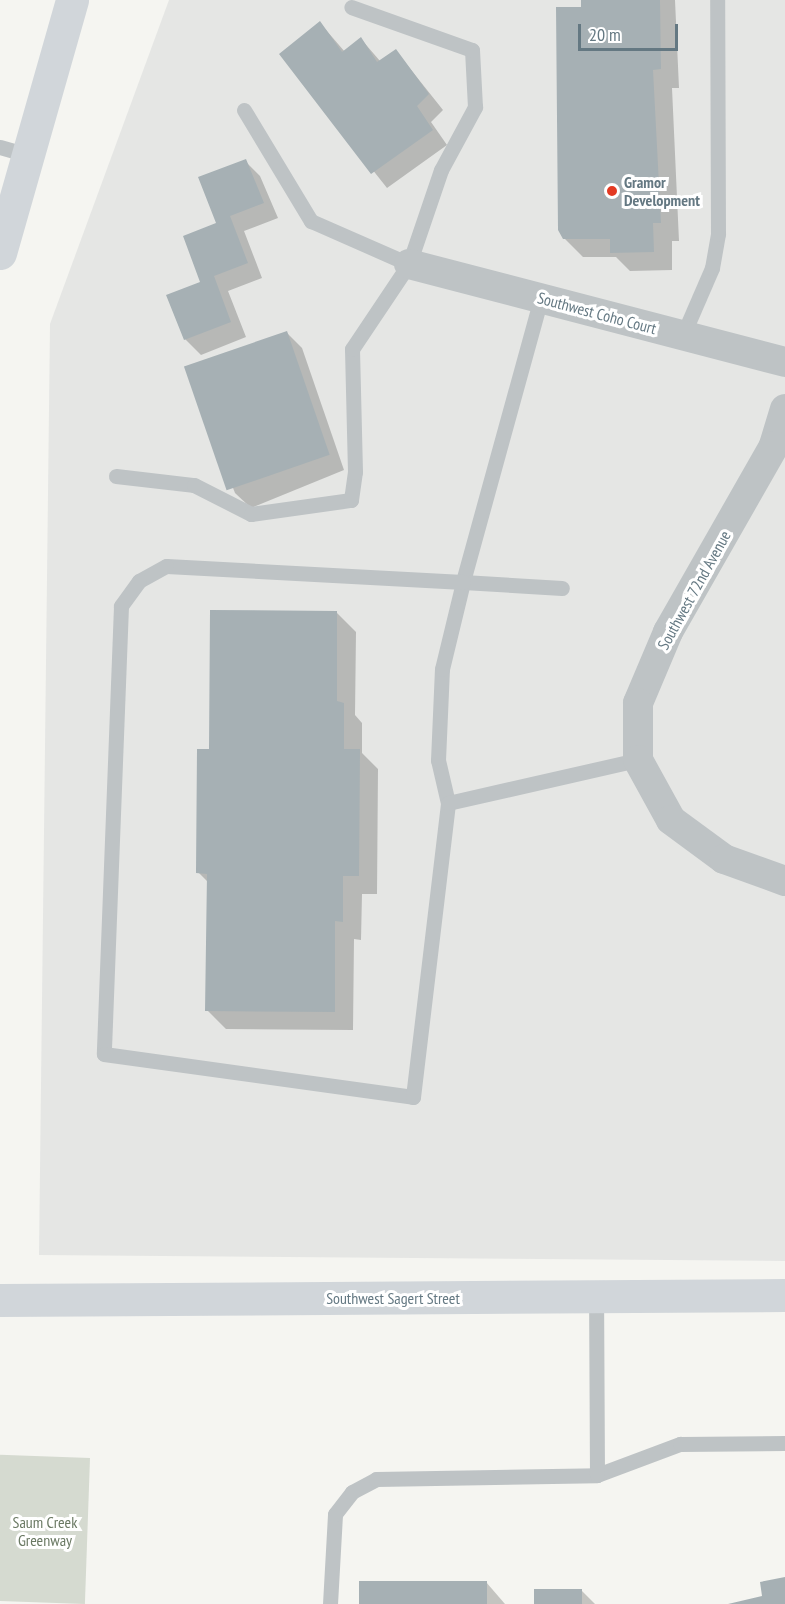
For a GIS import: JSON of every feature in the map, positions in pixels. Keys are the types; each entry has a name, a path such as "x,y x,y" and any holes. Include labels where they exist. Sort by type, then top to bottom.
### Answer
{"main road":[{"path":"0,254 14,151 72,0"},
{"name":"Southwest Sagert Street","path":"0,1300 785,1295"}],"street":[{"name":"Southwest Coho Court","path":"409,264 785,362"},
{"name":"Southwest 72nd Avenue","path":"638,760 642,693 668,632 774,446 785,409"},
{"path":"638,760 671,820 724,859 785,881"}],"lane":[{"path":"683,335 712,268 718,234 717,0"},
{"path":"116,476 194,484 251,514 351,500 356,472 352,349 409,264 441,170 475,107 472,50 351,7"},
{"path":"244,110 311,221 409,264"},
{"path":"541,298 464,582 441,688 438,760 448,802 413,1097 104,1054 121,606 139,581 166,566 464,582 561,588"},
{"path":"448,802 638,760"},
{"path":"596,1297 597,1475"},
{"path":"330,1604 335,1514 352,1492 376,1479 597,1475 680,1444 785,1443"}],"shaded area":[{"path":"169,0 785,0 785,1261 39,1255 50,324"}],"green space":[{"name":"Saum Creek Greenway","path":"0,1455 90,1458 85,1604 0,1601"}],"building":[{"path":"581,0 660,0 661,69 653,70 661,223 653,223 654,252 610,253 610,239 563,239 558,230 556,7 581,7"},
{"path":"320,21 342,52 361,37 377,62 396,49 429,94 417,106 433,130 371,174 279,54"},
{"path":"246,159 264,203 230,216 248,263 214,276 231,322 184,340 166,295 200,282 183,236 216,223 198,177"},
{"path":"287,331 330,455 227,490 184,366"},
{"path":"210,610 337,611 337,701 344,703 344,749 360,749 359,876 343,876 343,922 335,921 335,1012 205,1011 207,874 196,873 197,749 209,749"},
{"path":"785,1577 785,1604 728,1604 762,1596 760,1582"},
{"path":"359,1581 487,1581 487,1604 359,1604"},
{"path":"534,1589 582,1589 582,1604 534,1604"}],"place":[{"name":"Gramor Development","path":"612,191"}]}
